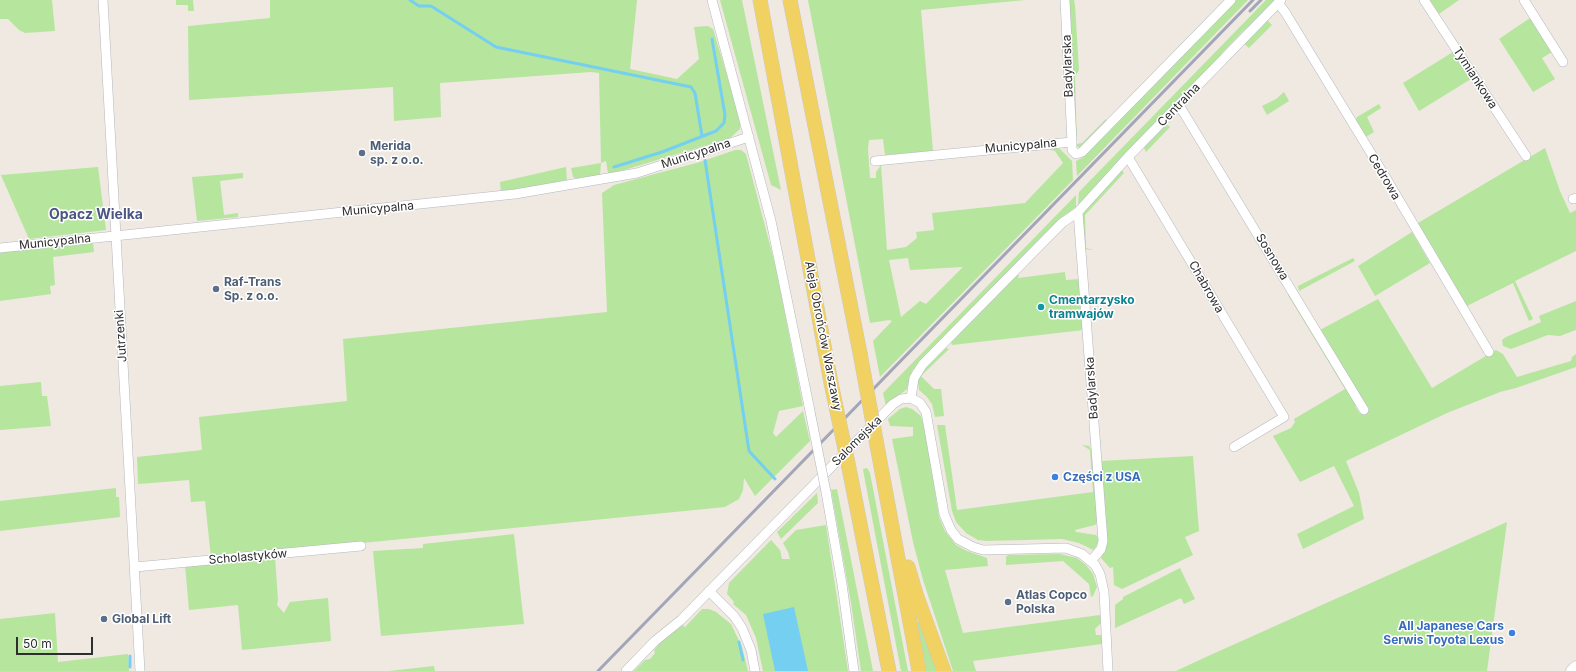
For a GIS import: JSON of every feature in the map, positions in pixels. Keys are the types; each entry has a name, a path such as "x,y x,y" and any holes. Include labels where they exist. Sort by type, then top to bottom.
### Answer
{"main road":[{"name":"Aleja Obrońców Warszawy","path":"760,0 831,384 889,671"},
{"path":"790,0 885,483 919,671"},
{"path":"885,483 916,594 944,671"},
{"path":"1572,671 1576,667"}],"street":[{"name":"Jutrzenki","path":"103,0 140,671"},
{"path":"712,0 749,137 781,266 826,492 842,584 854,671"},
{"name":"Badylarska","path":"1065,0 1072,150 1076,154 1082,152 1230,0"},
{"name":"Tymiankowa","path":"1424,0 1526,156"},
{"path":"1524,0 1563,62"},
{"name":"Centralna","path":"1078,212 1128,157 1279,2"},
{"name":"Cedrowa","path":"1279,2 1383,173 1489,352"},
{"name":"Sosnowa","path":"1179,105 1364,410"},
{"name":"Municypalna","path":"0,248 515,194 598,181 637,173 749,137"},
{"name":"Municypalna","path":"874,161 1072,142"},
{"name":"Chabrowa","path":"1128,157 1284,417 1234,446"},
{"path":"1078,212 1062,223 917,371 912,383 911,398 920,403 926,412 944,514 951,530 958,539 973,547 983,550 1066,548 1078,552 1091,561 1099,572 1104,592 1108,671"},
{"name":"Badylarska","path":"1078,212 1103,541 1101,549 1091,561"},
{"name":"Salomejska","path":"626,671 709,591 893,404 901,399 911,398"},
{"name":"Scholastyków","path":"135,567 361,546"},
{"path":"709,591 734,616 742,628 751,650 755,671"}],"green space":[{"path":"0,0 52,0 55,31 25,33 19,30 8,19 0,19"},
{"path":"176,0 193,0 194,11 188,11 188,5 176,5"},
{"path":"270,0 637,0 630,69 677,79 699,59 694,27 708,26 713,29 741,122 740,129 730,138 611,174 608,173 606,161 601,163 599,73 591,72 440,83 441,117 394,121 393,87 189,100 188,26 270,18"},
{"path":"720,0 742,0 781,190 771,185"},
{"path":"808,0 1025,0 921,10 933,151 885,155 883,139 869,140 868,149 870,178 876,178 876,172 881,165 887,250 906,247 917,238 916,232 934,230 932,213 1025,203 1063,163 1055,151 1043,148 1053,147 1060,149 1072,161 1073,180 880,377 873,341 892,321 889,320 870,323","holes":["908,258 910,270 963,267 926,304 920,301 901,317 889,260"]},
{"path":"1069,0 1074,0 1075,5 1079,70 1075,77 1077,144 1082,143 1106,119 1107,121 1080,148 1076,146"},
{"path":"1236,0 1248,0 1077,176 1076,161 1082,158"},
{"path":"1266,0 1277,0 1242,32 1223,52 1212,67 1078,205 1079,192"},
{"path":"1430,0 1459,0 1439,14"},
{"path":"1530,18 1552,52 1542,58 1555,79 1533,92 1499,39"},
{"path":"1266,19 1272,25 1249,48 1243,43"},
{"path":"1453,52 1471,79 1419,111 1403,83"},
{"path":"1284,92 1289,101 1267,115 1262,106 1276,99"},
{"path":"1379,104 1381,108 1367,117 1374,132 1364,138 1355,122 1357,117"},
{"path":"1165,123 1170,127 1146,152 1143,146"},
{"path":"1545,148 1560,191 1570,213 1576,210 1576,251 1515,281 1533,319 1529,321 1513,283 1467,306 1418,223"},
{"path":"735,150 741,150 746,154 776,268 803,406 779,411 773,433 776,437 803,411 810,441 755,496 744,478 743,490 739,499 725,507 211,558 205,501 191,502 189,480 138,484 137,457 202,450 199,417 347,401 343,339 607,312 602,193 614,185 700,162"},
{"path":"601,163 600,176 577,179 573,177 571,168"},
{"path":"98,167 106,230 29,239 0,173 1,175"},
{"path":"566,167 567,180 501,193 500,182"},
{"path":"1121,169 1124,173 1085,215 1086,248 1094,250 1084,249 1082,216 1085,210 1111,183"},
{"path":"243,173 243,178 220,181 224,215 238,213 238,217 197,221 192,177"},
{"path":"1076,195 1076,207 1061,218 916,366 912,371 907,389 886,406 883,393"},
{"path":"1412,232 1430,263 1375,296 1358,266"},
{"path":"93,243 94,252 53,257 55,285 50,286 51,294 0,301 0,252"},
{"path":"1353,258 1355,261 1299,291 1298,286"},
{"path":"1065,272 1066,280 1080,279 1084,330 952,345 951,342 1017,275 1019,275 1018,278"},
{"path":"1290,293 1357,405 1355,406 1360,414 1368,409 1320,330 1378,299 1432,388 1496,350 1503,354 1517,377 1571,361 1572,357 1576,354 1576,367 1500,392 1447,413 1346,461 1359,493 1364,519 1303,549 1297,534 1354,506 1334,466 1300,482 1273,436 1291,428 1295,422 1294,419 1345,389 1288,295"},
{"path":"1576,301 1576,330 1560,336 1548,335 1511,349 1503,346 1502,340 1506,337 1541,322 1539,316"},
{"path":"946,348 949,349 921,376 934,389 941,389 944,416 935,417 932,404 919,390 918,382 916,381 919,375"},
{"path":"41,382 42,396 47,396 51,426 0,430 0,386"},
{"path":"906,407 912,409 921,416 926,434 939,517 945,531 956,545 967,551 987,558 988,566 945,570 963,633 1100,615 1101,623 1095,629 1096,635 1102,635 1102,644 973,661 976,671 953,671 923,580 913,542 892,439 913,436 913,427 890,426 888,419 900,409"},
{"path":"937,425 945,425 957,510 1093,492 1090,450 1082,445 1089,446 1092,451 1098,521 1095,525 1075,530 1076,532 1096,535 1099,539 1096,547 1093,550 1079,543 1062,539 987,541 978,540 966,533 956,522 952,511"},
{"path":"1193,456 1199,531 1185,537 1193,555 1122,589 1114,585 1113,567 1110,568 1101,558 1106,543 1101,461"},
{"path":"867,468 870,473 908,671 901,671 864,475 863,469"},
{"path":"116,488 116,497 119,497 120,517 0,531 0,501"},
{"path":"837,489 873,671 861,671 851,603 831,490"},
{"path":"817,493 818,503 781,539 777,532"},
{"path":"1507,522 1487,671 1176,671 1206,657"},
{"path":"826,525 848,671 763,671 756,638 746,615 733,604 734,602 727,594 729,583 771,540 780,550 782,559 790,559 783,543 796,530"},
{"path":"514,534 524,624 381,636 373,551 423,548 423,544"},
{"path":"1060,554 1077,558 1086,565 1093,574 1097,587 1093,596 1091,597 1089,584 1063,561 1006,565 1006,557 1008,555"},
{"path":"275,557 278,600 277,605 284,613 290,602 328,598 331,641 242,650 238,605 189,610 185,565"},
{"path":"1180,568 1195,599 1184,604 1181,598 1115,628 1115,605 1123,599 1123,597"},
{"path":"702,609 709,609 716,612 731,624 742,647 748,671 634,671 645,660 650,659 655,653 654,650 661,642 682,625 685,627"},
{"path":"55,613 58,662 128,654 129,671 0,671 0,619"},
{"path":"917,622 919,622 939,671 925,671"},
{"path":"434,666 435,671 389,671"}],"water":[{"path":"794,607 808,671 775,671 763,614"}],"waterway":[{"path":"410,0 419,6 431,6 496,47 691,87 695,93 702,136"},
{"path":"614,167 662,152 716,131 724,123 725,115 712,39"},
{"path":"705,160 749,451 775,479"},
{"path":"739,642 743,660"},
{"path":"130,656 130,667"}],"railway":[{"path":"598,671 1253,0"},
{"path":"1250,11 1261,0"}],"place":[{"name":"Merida sp. z o.o.","path":"362,153"},
{"name":"Raf-Trans Sp. z o.o.","path":"216,289"},
{"name":"Cmentarzysko tramwajów","path":"1041,307"},
{"name":"Części z USA","path":"1055,477"},
{"name":"Atlas Copco Polska","path":"1008,602"},
{"name":"Global Lift","path":"104,619"},
{"name":"All Japanese Cars Serwis Toyota Lexus","path":"1512,633"}],"district":[{"name":"Opacz Wielka","path":"96,215"}]}
